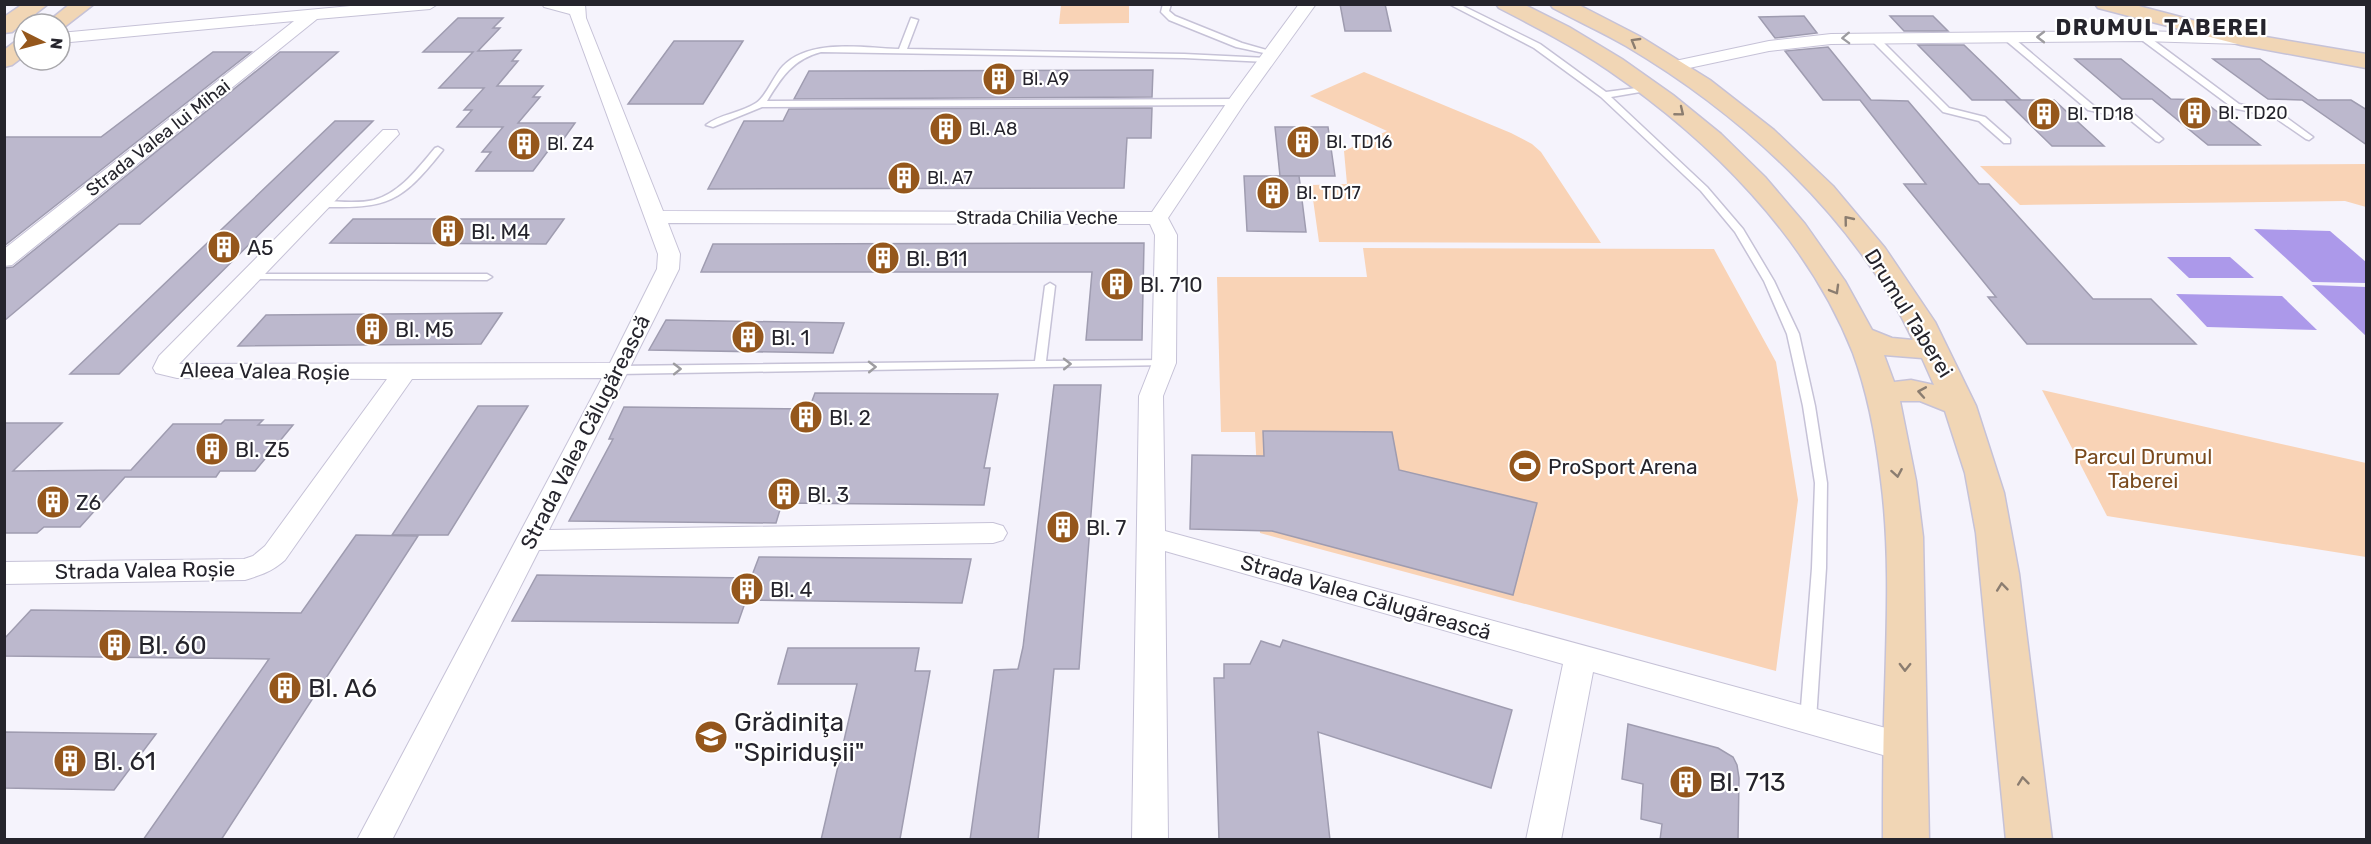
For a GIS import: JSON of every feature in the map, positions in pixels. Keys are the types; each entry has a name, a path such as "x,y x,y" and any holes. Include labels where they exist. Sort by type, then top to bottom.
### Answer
{"main road":[{"path":"4,27 38,4"},
{"name":"Drumul Taberei","path":"1506,4 1557,12 1624,36 1675,66 1748,119 1817,184 1849,221 1895,283 1950,379 1982,474 1998,558 2029,840"},
{"path":"2111,6 2241,39 2367,61"},
{"name":"Drumul Taberei","path":"1557,12 1649,88 1682,112 1729,155 1762,190 1820,264 1861,336 1882,397 1899,482 1906,596 1904,747 1906,840"},
{"path":"1861,336 1875,344 1897,350 1933,347"},
{"path":"1882,397 1891,392 1903,390 1923,391 1960,406"}],"street":[{"path":"72,37 430,4"},
{"name":"Strada Valea Călugărească","path":"374,840 668,269 669,254 577,8 550,4"},
{"path":"1150,840 1151,396 1164,363 1166,235 1158,218 1236,102 1308,4"},
{"path":"2111,6 2142,36"},
{"name":"Strada Valea lui Mihai","path":"4,260 311,16"},
{"path":"1675,66 1769,46 1873,37 2142,36 2241,39"},
{"name":"Aleea Valea Roșie","path":"390,134 168,362 165,368 177,371 618,370"},
{"name":"Strada Chilia Veche","path":"655,216 1158,218"},
{"name":"Strada Valea Roșie","path":"4,573 245,569 263,563 275,553 405,372"},
{"path":"530,540 993,533"},
{"name":"Strada Valea Călugărească","path":"1151,537 1904,747"},
{"path":"1543,840 1580,657"}],"lane":[{"path":"1167,4 1165,12 1182,23 1270,56"},
{"path":"1452,4 1537,46 1604,95 1704,189 1739,231 1769,281 1793,334 1809,406 1821,483 1820,568 1809,720"},
{"path":"902,51 914,20"},
{"path":"2142,36 2236,106 2277,115 2309,137"},
{"path":"1873,37 1946,110 1982,119 2007,141"},
{"path":"2007,37 2091,108 2132,117 2159,139"},
{"path":"761,104 784,67 807,53 834,50 1270,56"},
{"path":"1604,95 1649,88"},
{"path":"710,125 761,104 1236,102"},
{"path":"321,204 365,204 391,197 405,187 438,150"},
{"path":"250,277 487,277"},
{"path":"1040,365 1050,286"},
{"path":"618,370 1164,363"}],"green space":[{"path":"1061,5 1129,5 1129,23 1059,24"},
{"path":"1364,72 1511,133 1532,144 1541,152 1601,243 1319,242 1311,185 1347,184 1344,151 1387,131 1310,96"},
{"path":"2366,164 2366,207 2345,201 2020,205 1980,166"},
{"name":"ProSport Arena","path":"1363,248 1714,249 1776,362 1798,500 1776,671 1260,533 1255,432 1221,432 1217,277 1367,277"},
{"name":"Parcul Drumul Taberei","path":"2042,390 2366,463 2366,557 2107,516"}],"shaded area":[{"path":"2254,229 2330,231 2366,262 2366,283 2312,282"},
{"path":"2167,257 2230,257 2254,278 2189,278"},
{"path":"2312,285 2366,287 2366,336"},
{"path":"2176,294 2282,296 2317,330 2207,327"}],"building":[{"path":"1340,4 1385,4 1391,31 1345,31"},
{"path":"1804,16 1817,33 1775,38 1759,17"},
{"path":"1890,16 1933,16 1948,31 1904,31"},
{"path":"458,18 503,18 493,28 500,28 478,51 521,50 512,61 518,61 497,86 543,86 533,97 540,97 518,123 575,123 555,151 548,151 533,171 476,171 491,152 482,152 503,127 457,127 472,110 464,110 484,88 439,88 473,52 423,52"},
{"path":"674,41 743,41 703,104 628,104"},
{"path":"1918,45 1964,45 2021,100 1972,100"},
{"path":"1828,47 1871,100 1908,101 1979,184 1989,184 2093,299 2151,299 2196,344 2027,344 1988,297 1996,297 1904,184 1926,184 1860,100 1823,100 1785,51"},
{"path":"213,52 251,52 4,246 4,137 101,137"},
{"path":"280,52 338,52 140,224 119,224 4,321 4,268 13,267"},
{"path":"2075,59 2121,59 2171,99 2202,100 2260,145 2208,145 2152,99 2122,99"},
{"path":"2213,59 2260,59 2318,100 2351,100 2367,110 2367,145 2302,100 2268,99"},
{"name":"Bl. A9","path":"1153,70 1152,97 794,99 809,71"},
{"name":"Bl. TD18","path":"2005,100 2054,100 2104,146 2052,146"},
{"path":"1152,108 1151,138 1127,138 1124,188 708,189 744,121 783,121 789,109"},
{"name":"A5","path":"335,121 373,121 119,374 70,374"},
{"name":"Bl. TD16","path":"1275,127 1328,127 1335,176 1280,176"},
{"name":"Bl. TD17","path":"1244,176 1299,176 1306,232 1247,231"},
{"name":"Bl. M4","path":"353,219 564,219 546,244 330,243"},
{"name":"Bl. B11","path":"1144,243 1142,340 1086,340 1092,272 701,272 713,244"},
{"name":"Bl. M5","path":"502,313 481,344 238,346 266,315"},
{"name":"Bl. 1","path":"666,320 844,323 833,353 649,350"},
{"name":"Bl. 7","path":"1054,385 1101,385 1079,669 1054,669 1038,840 970,840 994,670 1018,669 1023,647"},
{"path":"815,393 998,394 984,468 990,468 984,505 782,503 776,523 569,521 613,439 609,439 624,407 809,409"},
{"path":"478,406 528,406 448,535 392,535"},
{"path":"225,420 263,420 258,425 293,425 255,471 220,471 216,477 125,477 80,527 44,527 37,533 4,533 4,423 62,423 13,471 131,470 173,424 221,424"},
{"path":"1263,431 1392,432 1399,470 1537,503 1513,595 1272,531 1190,529 1192,455 1264,456"},
{"name":"Bl. A6","path":"356,535 418,536 221,840 143,840 269,659 4,656 4,639 31,610 301,613"},
{"name":"Bl. 4","path":"759,557 971,559 962,603 746,600 738,623 512,621 537,575 751,578"},
{"path":"1283,640 1512,710 1491,788 1318,732 1330,840 1219,840 1214,678 1224,678 1224,664 1250,664 1261,641 1280,647"},
{"path":"788,648 919,648 915,671 930,671 900,839 821,840 857,684 778,684"},
{"name":"Bl. 713","path":"1628,724 1718,748 1733,757 1739,778 1738,840 1660,840 1662,824 1641,819 1643,784 1622,779"},
{"name":"Bl. 61","path":"4,732 156,734 114,790 4,788"}],"place":[{"name":"Bl. A9","path":"999,79"},
{"name":"Bl. TD20","path":"2195,113"},
{"name":"Bl. TD18","path":"2044,114"},
{"name":"Bl. A8","path":"946,129"},
{"name":"Bl. TD16","path":"1303,142"},
{"name":"Bl. Z4","path":"524,144"},
{"name":"Bl. A7","path":"904,178"},
{"name":"Bl. TD17","path":"1273,193"},
{"name":"Bl. M4","path":"448,231"},
{"name":"A5","path":"224,247"},
{"name":"Bl. B11","path":"883,258"},
{"name":"Bl. 710","path":"1117,284"},
{"name":"Bl. M5","path":"372,329"},
{"name":"Bl. 1","path":"748,337"},
{"name":"Bl. 2","path":"806,417"},
{"name":"Bl. Z5","path":"212,449"},
{"name":"ProSport Arena","path":"1525,466"},
{"name":"Bl. 3","path":"784,494"},
{"name":"Z6","path":"53,502"},
{"name":"Bl. 7","path":"1063,527"},
{"name":"Bl. 4","path":"747,589"},
{"name":"Bl. 60","path":"115,645"},
{"name":"Bl. A6","path":"285,688"},
{"name":"Grădiniţa \"Spiridușii\"","path":"711,737"},
{"name":"Bl. 61","path":"70,761"},
{"name":"Bl. 713","path":"1686,782"}],"district":[{"name":"DRUMUL TABEREI","path":"2162,27"}]}
